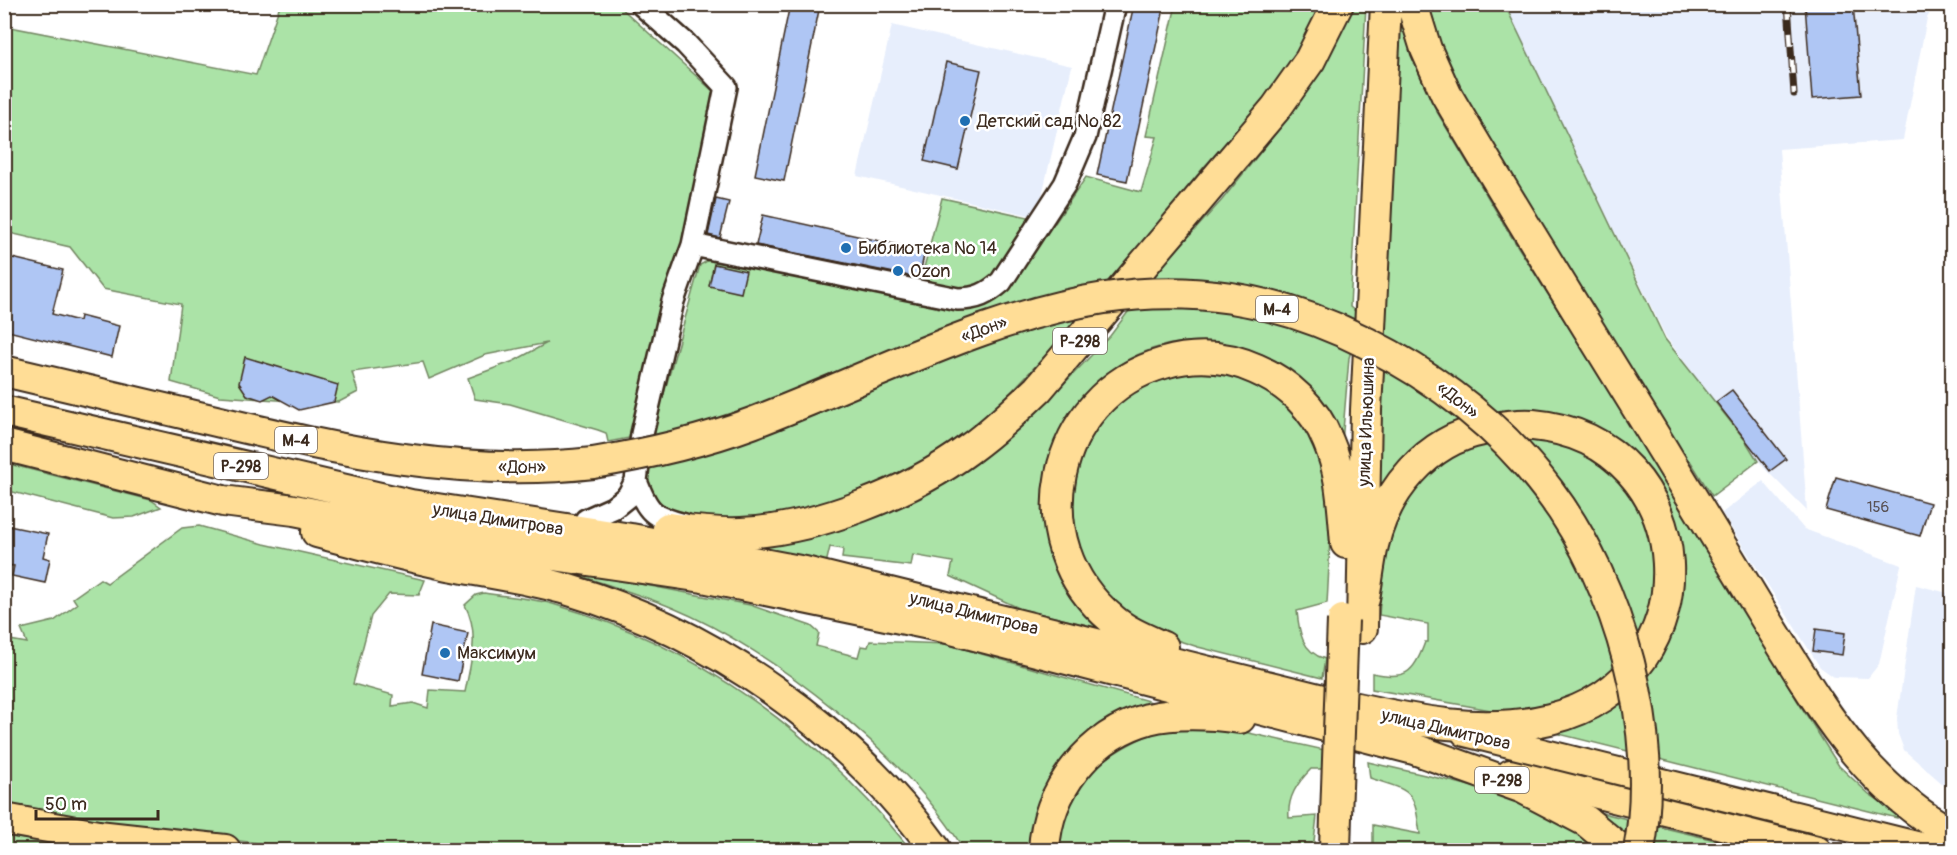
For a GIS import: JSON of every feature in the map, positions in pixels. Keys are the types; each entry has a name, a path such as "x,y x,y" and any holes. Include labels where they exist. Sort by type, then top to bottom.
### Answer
{"highway":[{"name":"Р-298","path":"479,516 586,520 718,533 741,533 799,526 845,512 877,500 933,472 968,451 997,428 1045,381 1276,108 1310,60 1338,4"},
{"name":"улица Ильюшина","path":"1356,616 1346,543 1353,452 1374,4"},
{"name":"улица Ильюшина","path":"1344,839 1386,4"},
{"path":"1412,4 1426,49 1446,94 1835,727 1878,779 1923,817 1953,834"},
{"name":"«Дон»","path":"4,371 308,443 392,458 541,469 593,463 645,453 716,435 941,344 1010,319 1068,303 1132,294 1203,293 1291,312 1334,327 1419,370 1452,393 1505,441 1536,475 1564,512 1602,584 1629,659 1639,710 1646,796 1639,850"},
{"path":"1342,718 1167,649 1128,631 1110,618 1079,580 1063,544 1057,506 1066,454 1088,412 1112,387 1128,377 1176,359 1217,357 1234,361 1270,375 1287,386 1318,421 1337,466 1346,543"},
{"name":"улица Димитрова","path":"4,411 349,492 479,516 631,539 805,572 1342,718"},
{"path":"1356,616 1381,519 1402,482 1430,454 1474,432 1515,425 1534,425 1582,438 1620,463 1638,481 1654,507 1668,552 1668,601 1660,625 1644,655 1622,684 1581,708 1532,723 1484,726 1419,735"},
{"name":"улица Димитрова","path":"4,445 223,501 294,510 433,537 635,565 795,595 1419,735"},
{"path":"223,501 291,525 385,551 529,579 570,590 663,626 753,676 810,718 878,782 936,850"},
{"path":"1044,850 1055,802 1072,771 1096,746 1130,727 1149,719 1179,715 1342,718"},
{"name":"Р-298","path":"1419,735 1586,821 1621,850"},
{"path":"4,819 98,836 225,850"}],"main road":[{"name":"улица Димитрова","path":"1419,735 1818,850"},
{"name":"улица Димитрова","path":"1419,735 1936,850"}],"street":[{"path":"586,520 613,508 628,496 636,481 642,434 673,300 693,246 726,87 686,44 641,4"},
{"path":"693,246 958,299 973,299 989,293 1001,282 1065,184 1085,137 1115,4"},
{"path":"636,481 644,503 654,515 718,533"}],"shaded area":[{"path":"1504,5 1935,5 1927,18 1903,140 1779,149 1807,511 1765,469 1666,337"},
{"name":"Детский сад № 82","path":"892,25 1072,66 1037,217 857,176"},
{"path":"1763,481 1804,529 1901,565 1879,664 1868,678 1834,677 1820,667 1722,513"},
{"path":"1916,585 1952,594 1952,792 1904,750 1898,734 1897,718"}],"green space":[{"path":"1398,4 1415,64 1437,112 1508,231 1695,528 1839,766 1869,794 1896,812 1897,818 1555,733 1596,719 1621,704 1646,679 1674,626 1681,586 1682,561 1648,480 1512,413 1374,508"},
{"path":"280,5 618,5 715,93 691,232 629,438 608,442 606,433 598,430 510,404 475,399 468,378 514,361 547,343 485,355 429,379 423,362 352,372 358,392 339,402 220,396 171,382 181,304 103,289 70,247 5,232 5,26 256,75"},
{"path":"1176,5 1321,5 1298,54 1275,87 1204,167 1074,325 1013,390 968,433 930,459 858,493 781,518 709,520 669,511 654,498 647,483 656,422 700,265 739,243 920,283 942,198 1055,223 1086,177 1141,192 1157,137 1146,136"},
{"path":"1353,5 1366,5 1350,307 1361,316 1349,358 1342,443 1283,367 1270,358 1247,349 1202,342 1159,347 1120,364 1103,377 1087,392 1074,410 1050,460 1104,629 1021,609 950,576 953,562 913,555 911,566 842,558 843,549 830,547 826,564 725,546 901,502 960,474 1027,422 1110,336 1164,264 1222,200 1287,119 1325,64"},
{"path":"1425,5 1505,5 1665,339 1745,440 1758,461 1712,496 1691,462 1684,457 1461,96"},
{"path":"1199,370 1244,381 1278,399 1302,422 1317,451 1326,485 1329,522 1327,603 1297,611 1303,640 1311,652 1325,659 1322,678 1198,647 1161,635 1128,620 1092,579 1078,549 1070,496 1079,454 1110,406 1155,379"},
{"path":"1526,438 1573,447 1621,480 1645,512 1657,562 1650,620 1605,678 1560,702 1518,710 1491,710 1372,689 1372,673 1393,676 1407,672 1417,661 1425,642 1428,642 1428,624 1379,615 1384,554 1396,511 1424,474 1475,443"},
{"path":"5,463 151,500 161,507 134,517 113,518 5,490"},
{"path":"199,526 264,544 425,580 419,595 389,594 371,616 353,684 393,695 392,706 413,703 428,708 430,690 465,692 472,658 473,637 470,616 465,605 476,595 484,593 556,605 609,623 659,645 707,670 753,700 837,769 911,850 325,850 210,838 5,808 4,639 27,643 21,629 54,621 77,604 73,598 100,579 107,583 182,528"},
{"path":"556,568 750,605 811,626 819,633 816,646 858,657 861,646 868,647 870,641 946,644 1159,704 1129,713 1030,850 964,850 940,815 910,779 835,710 794,678 711,626 673,608"},
{"path":"1166,728 1231,729 1329,751 1330,769 1311,769 1297,785 1291,797 1289,818 1317,816 1313,850 1057,850 1060,826 1067,806 1077,788 1090,772 1124,747"},
{"path":"1368,762 1467,785 1516,800 1561,821 1601,850 1373,850 1373,825 1420,834 1413,800 1403,790 1370,778"},
{"path":"1594,811 1756,850 1639,850"},
{"path":"4,836 97,850 5,850"}],"building":[{"path":"790,4 819,10 784,181 755,175"},
{"path":"1134,4 1165,4 1127,181 1097,175"},
{"path":"1805,4 1853,4 1861,95 1812,99"},
{"path":"946,62 981,70 958,169 924,161"},
{"path":"716,199 729,202 720,238 708,235"},
{"path":"763,215 925,251 919,278 756,245"},
{"path":"4,256 63,270 52,314 79,321 80,316 119,326 112,357 4,330"},
{"path":"714,264 746,271 741,293 709,286"},
{"path":"245,357 338,385 334,402 299,410 272,395 262,400 247,395 239,383"},
{"path":"1732,390 1786,459 1770,471 1716,402"},
{"path":"1836,477 1930,503 1920,536 1826,510"},
{"path":"4,525 48,534 43,557 50,559 45,583 12,576 14,566 4,565"},
{"name":"Максимум","path":"431,625 468,633 458,681 422,674"},
{"path":"1816,629 1845,633 1842,655 1813,651"}],"railway":[{"path":"1788,4 1794,94"}],"place":[{"name":"Детский сад № 82","path":"965,121"},
{"name":"Библиотека № 14","path":"846,248"},
{"name":"Ozon","path":"898,271"},
{"name":"Максимум","path":"445,653"}]}
